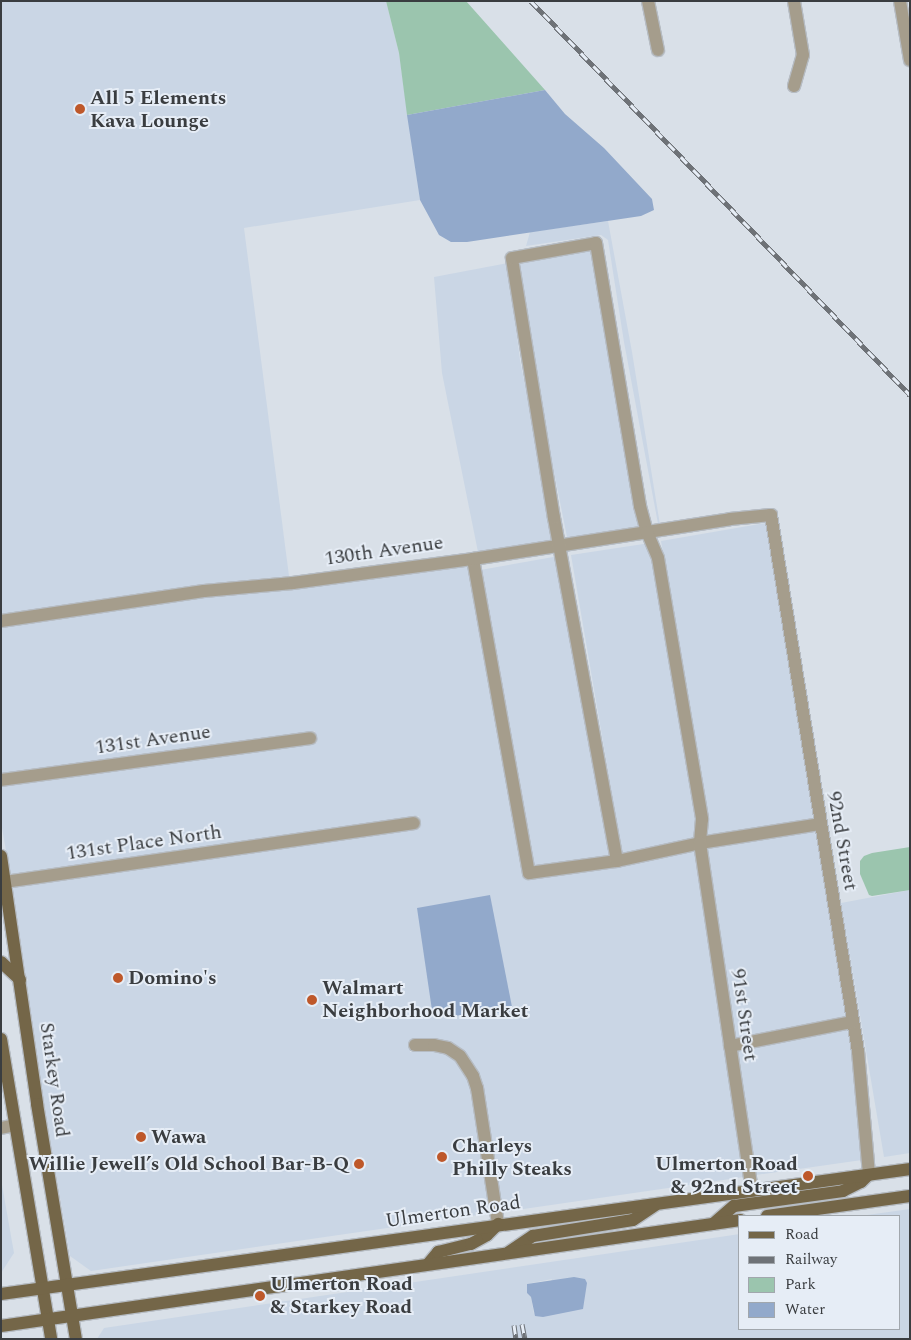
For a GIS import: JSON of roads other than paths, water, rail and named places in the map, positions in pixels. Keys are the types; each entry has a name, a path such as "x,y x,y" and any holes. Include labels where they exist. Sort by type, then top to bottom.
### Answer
{"main road":[{"name":"Starkey Road","path":"1,856 76,1339"},
{"path":"1,962 20,980"},
{"path":"1,1039 51,1339"},
{"name":"Ulmerton Road","path":"1,1294 498,1224 752,1192 910,1169"},
{"path":"713,1224 734,1206 843,1190 861,1182 869,1175"},
{"path":"774,1215 910,1196"},
{"path":"506,1254 532,1236 633,1220 658,1203"},
{"path":"1,1326 738,1220"},
{"path":"428,1264 438,1252 471,1244 487,1235 498,1224"}],"street":[{"path":"648,1 658,50"},
{"path":"794,1 803,55 794,86"},
{"path":"900,1 910,60"},
{"name":"91st Street","path":"560,544 512,258 596,243 647,532 658,558 702,819 700,843 752,1192"},
{"name":"130th Avenue","path":"1,621 204,591 293,582 473,559 560,544 771,516"},
{"name":"92nd Street","path":"771,516 858,1052 869,1175"},
{"path":"560,544 617,861"},
{"path":"473,559 529,873 617,861 700,843 820,824"},
{"name":"131st Avenue","path":"1,780 310,738"},
{"name":"131st Place North","path":"6,882 414,823"},
{"path":"730,1046 852,1022"},
{"path":"416,1045 434,1045 448,1048 460,1056 474,1076 478,1088 498,1224"},
{"path":"1,1128 16,1125"}],"water":[{"path":"545,90 565,114 604,148 652,199 654,210 641,216 467,242 451,242 439,235 420,200 407,115"},
{"path":"490,895 513,1012 433,1017 417,908"},
{"path":"574,1277 585,1279 587,1283 583,1309 543,1317 535,1316 531,1297 527,1293 527,1284"}],"railway":[{"path":"531,1 910,395"},
{"path":"522,1324 525,1339"},
{"path":"514,1325 516,1339"}],"place":[{"name":"All 5 Elements Kava Lounge","path":"80,109"},
{"name":"Domino's","path":"118,978"},
{"name":"Walmart Neighborhood Market","path":"312,1000"},
{"name":"Wawa","path":"141,1137"},
{"name":"Charleys Philly Steaks","path":"442,1157"},
{"name":"Willie Jewell’s Old School Bar-B-Q","path":"359,1164"},
{"name":"Ulmerton Road & 92nd Street","path":"808,1176"},
{"name":"Ulmerton Road & Starkey Road","path":"260,1296"}]}
